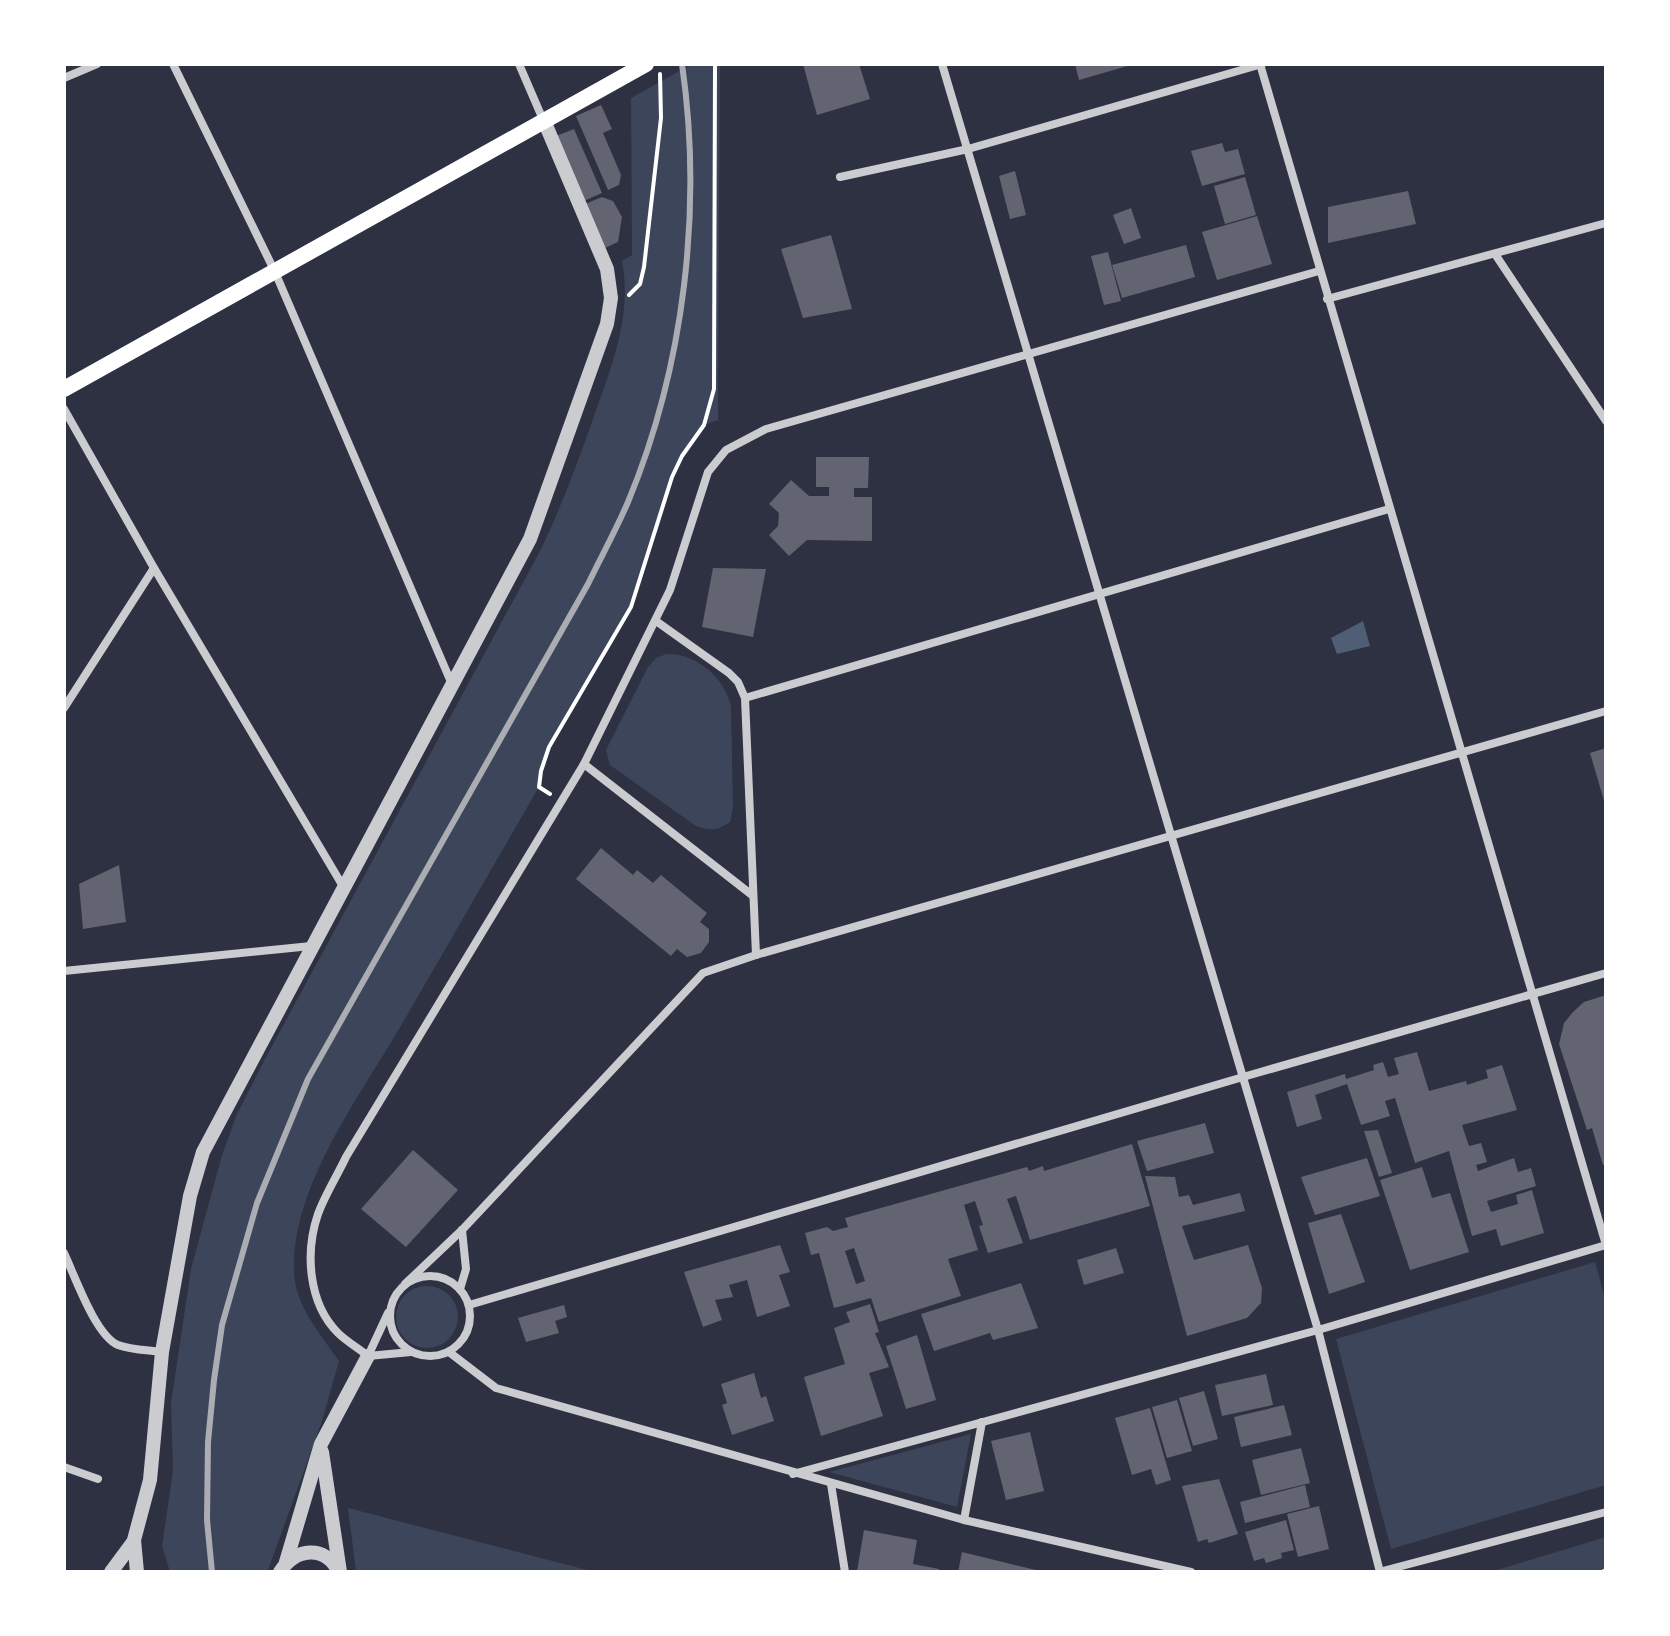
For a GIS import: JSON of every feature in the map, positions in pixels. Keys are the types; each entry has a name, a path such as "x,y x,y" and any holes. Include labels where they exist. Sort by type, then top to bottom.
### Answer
{"main road":[{"path":"64,389 646,64"}],"street":[{"path":"64,78 97,64"},
{"path":"173,64 275,272 451,682"},
{"path":"137,1572 134,1540 150,1480 162,1352 190,1196 203,1152 530,539 607,324 611,298 607,269 519,64"},
{"path":"942,64 1318,1330 1379,1572 1606,1512"},
{"path":"793,1474 1318,1330 1606,1245 1327,299 1261,64 968,149 840,177"},
{"path":"1327,299 1606,223"},
{"path":"1495,254 1606,421"},
{"path":"405,1284 416,1278 440,1277 460,1289 469,1305 471,1324 459,1345 435,1356 411,1352 368,1356 337,1333 317,1301 311,1275 318,1215 346,1157 584,764 670,590 704,480 713,464 735,444 766,429 1319,271"},
{"path":"64,409 154,568 345,889"},
{"path":"745,698 1389,509"},
{"path":"64,708 154,568"},
{"path":"656,621 729,673 738,682 745,698 756,955"},
{"path":"282,1569 321,1444 368,1356 396,1294 462,1230 703,973 756,955 1606,711"},
{"path":"584,764 752,895"},
{"path":"64,971 311,946"},
{"path":"469,1305 1606,973"},
{"path":"460,1289 466,1269 462,1230"},
{"path":"64,1253 98,1326 108,1338 120,1346 162,1352"},
{"path":"391,1305 393,1332 411,1352"},
{"path":"449,1352 496,1388 964,1520 1191,1572"},
{"path":"964,1520 982,1422"},
{"path":"321,1444 339,1572"},
{"path":"64,1467 98,1479"},
{"path":"831,1484 845,1572"},
{"path":"111,1572 134,1540"},
{"path":"282,1569 303,1552 312,1552 330,1559 339,1572"}],"path":[{"path":"611,298 626,298 640,284 644,267 661,118 662,81 658,64"},
{"path":"560,801 539,787 549,747 631,607 672,477 688,446 704,425 711,406 714,389 715,64"}],"shaded area":[{"path":"692,64 720,64 718,420 704,425 694,436 672,477 631,607 549,747 539,787 349,1111 316,1174 296,1239 295,1284 310,1319 339,1361 322,1421 268,1570 170,1572 162,1546 173,1471 171,1403 191,1269 222,1155 237,1114 265,1059 554,521 606,383 622,323 625,282 622,261 632,255 631,98"},
{"path":"1363,621 1370,646 1337,654 1331,638"},
{"path":"666,654 688,658 707,669 722,686 731,706 733,808 730,822 717,829 696,826 610,765 606,750 648,667 656,658"},
{"path":"1595,1262 1606,1302 1606,1485 1391,1549 1336,1339"},
{"path":"427,1286 439,1288 449,1295 456,1305 456,1329 449,1339 439,1346 427,1348 415,1346 405,1339 398,1329 396,1317 398,1305 405,1295 415,1288"},
{"path":"971,1434 957,1507 829,1472"},
{"path":"348,1508 595,1572 356,1572"},
{"path":"1606,1537 1606,1572 1490,1572"}],"building":[{"path":"803,64 859,64 870,99 817,115"},
{"path":"1075,64 1131,64 1131,65 1079,80"},
{"path":"601,105 612,129 603,133 621,175 619,185 608,190 576,116"},
{"path":"574,129 602,193 584,201 556,136"},
{"path":"1222,143 1225,152 1238,149 1245,174 1202,186 1191,151"},
{"path":"1015,171 1026,215 1010,219 999,176"},
{"path":"1245,177 1256,215 1225,224 1214,186"},
{"path":"1408,191 1416,224 1328,243 1328,207"},
{"path":"602,197 613,201 622,217 618,242 605,248 585,204"},
{"path":"1131,208 1141,238 1124,244 1113,215"},
{"path":"1257,216 1272,264 1217,280 1202,232"},
{"path":"831,235 852,309 803,318 781,249"},
{"path":"1186,245 1195,277 1122,298 1112,265"},
{"path":"1108,252 1121,301 1104,305 1091,256"},
{"path":"816,457 869,457 868,488 854,488 854,497 872,497 872,541 807,540 789,556 769,535 778,526 779,513 769,504 791,480 809,496 829,496 829,487 816,487"},
{"path":"713,568 766,569 753,637 702,627"},
{"path":"1606,748 1606,804 1605,804 1590,753"},
{"path":"601,848 633,875 637,870 653,883 661,875 707,913 700,922 709,929 709,942 701,953 687,957 677,949 671,956 576,879"},
{"path":"119,865 126,922 83,929 79,884"},
{"path":"1606,995 1606,1164 1603,1165 1592,1128 1587,1130 1559,1044 1564,1023 1573,1012 1584,1002"},
{"path":"1417,1052 1429,1091 1488,1078 1486,1070 1502,1065 1517,1110 1462,1125 1469,1146 1481,1143 1487,1162 1476,1165 1478,1171 1514,1158 1518,1172 1531,1168 1536,1186 1487,1201 1491,1212 1518,1204 1516,1195 1532,1190 1544,1233 1501,1246 1496,1229 1472,1236 1449,1151 1415,1163 1395,1098 1385,1101 1390,1116 1361,1125 1347,1084 1315,1095 1322,1119 1297,1127 1287,1092 1345,1074 1346,1079 1374,1070 1373,1065 1383,1062 1388,1077 1399,1074 1394,1058"},
{"path":"1205,1123 1214,1153 1147,1171 1137,1141"},
{"path":"1378,1130 1392,1173 1379,1177 1364,1131"},
{"path":"1132,1144 1150,1206 1030,1240 1016,1196 1007,1199 1023,1243 988,1253 975,1201 964,1205 978,1250 948,1259 961,1296 879,1322 871,1298 834,1308 819,1253 811,1255 805,1233 827,1227 833,1231 848,1227 845,1218 1027,1167 1029,1171 1043,1166 1044,1171","holes":["854,1248 865,1281 856,1284 845,1251"]},
{"path":"413,1150 458,1190 406,1247 361,1209"},
{"path":"1367,1158 1380,1196 1315,1215 1301,1177"},
{"path":"1422,1167 1432,1198 1450,1193 1469,1252 1410,1270 1380,1180"},
{"path":"1145,1176 1175,1177 1179,1197 1189,1195 1193,1205 1240,1193 1245,1211 1182,1226 1194,1260 1248,1245 1262,1288 1261,1303 1247,1318 1187,1336"},
{"path":"1341,1214 1365,1282 1329,1294 1308,1223"},
{"path":"780,1245 790,1272 779,1275 790,1306 757,1317 747,1280 729,1285 733,1297 715,1300 722,1320 703,1327 684,1272"},
{"path":"1116,1248 1124,1273 1084,1285 1077,1260"},
{"path":"1021,1283 1038,1328 993,1340 990,1333 934,1351 921,1314"},
{"path":"870,1304 879,1332 875,1333 889,1367 869,1373 883,1416 821,1436 804,1377 845,1364 834,1328 850,1322 846,1312"},
{"path":"564,1305 567,1317 555,1321 559,1333 526,1342 518,1318"},
{"path":"917,1335 936,1400 906,1409 886,1346"},
{"path":"754,1373 761,1398 766,1396 774,1421 732,1435 722,1405 727,1403 721,1384"},
{"path":"1266,1374 1273,1405 1222,1416 1215,1385"},
{"path":"1204,1391 1218,1439 1193,1446 1179,1398"},
{"path":"1177,1400 1192,1451 1167,1458 1152,1407"},
{"path":"1284,1405 1292,1435 1241,1447 1234,1417"},
{"path":"1150,1408 1171,1480 1156,1485 1151,1469 1132,1475 1115,1418"},
{"path":"1030,1432 1044,1491 1006,1500 991,1441"},
{"path":"1301,1448 1310,1483 1261,1495 1252,1460"},
{"path":"1219,1479 1238,1534 1209,1543 1207,1539 1198,1542 1182,1486"},
{"path":"1305,1485 1310,1507 1245,1523 1240,1502"},
{"path":"1319,1506 1329,1549 1298,1557 1287,1514"},
{"path":"1286,1520 1294,1550 1281,1553 1282,1558 1266,1563 1264,1558 1254,1561 1245,1532"},
{"path":"864,1530 917,1540 913,1564 939,1569 938,1572 857,1571"},
{"path":"962,1552 1040,1571 1040,1572 958,1572"}],"railway":[{"path":"212,1572 207,1520 208,1442 214,1380 222,1325 257,1203 308,1079 588,584 623,512 647,450 663,397 684,287 690,175 682,64"}]}
